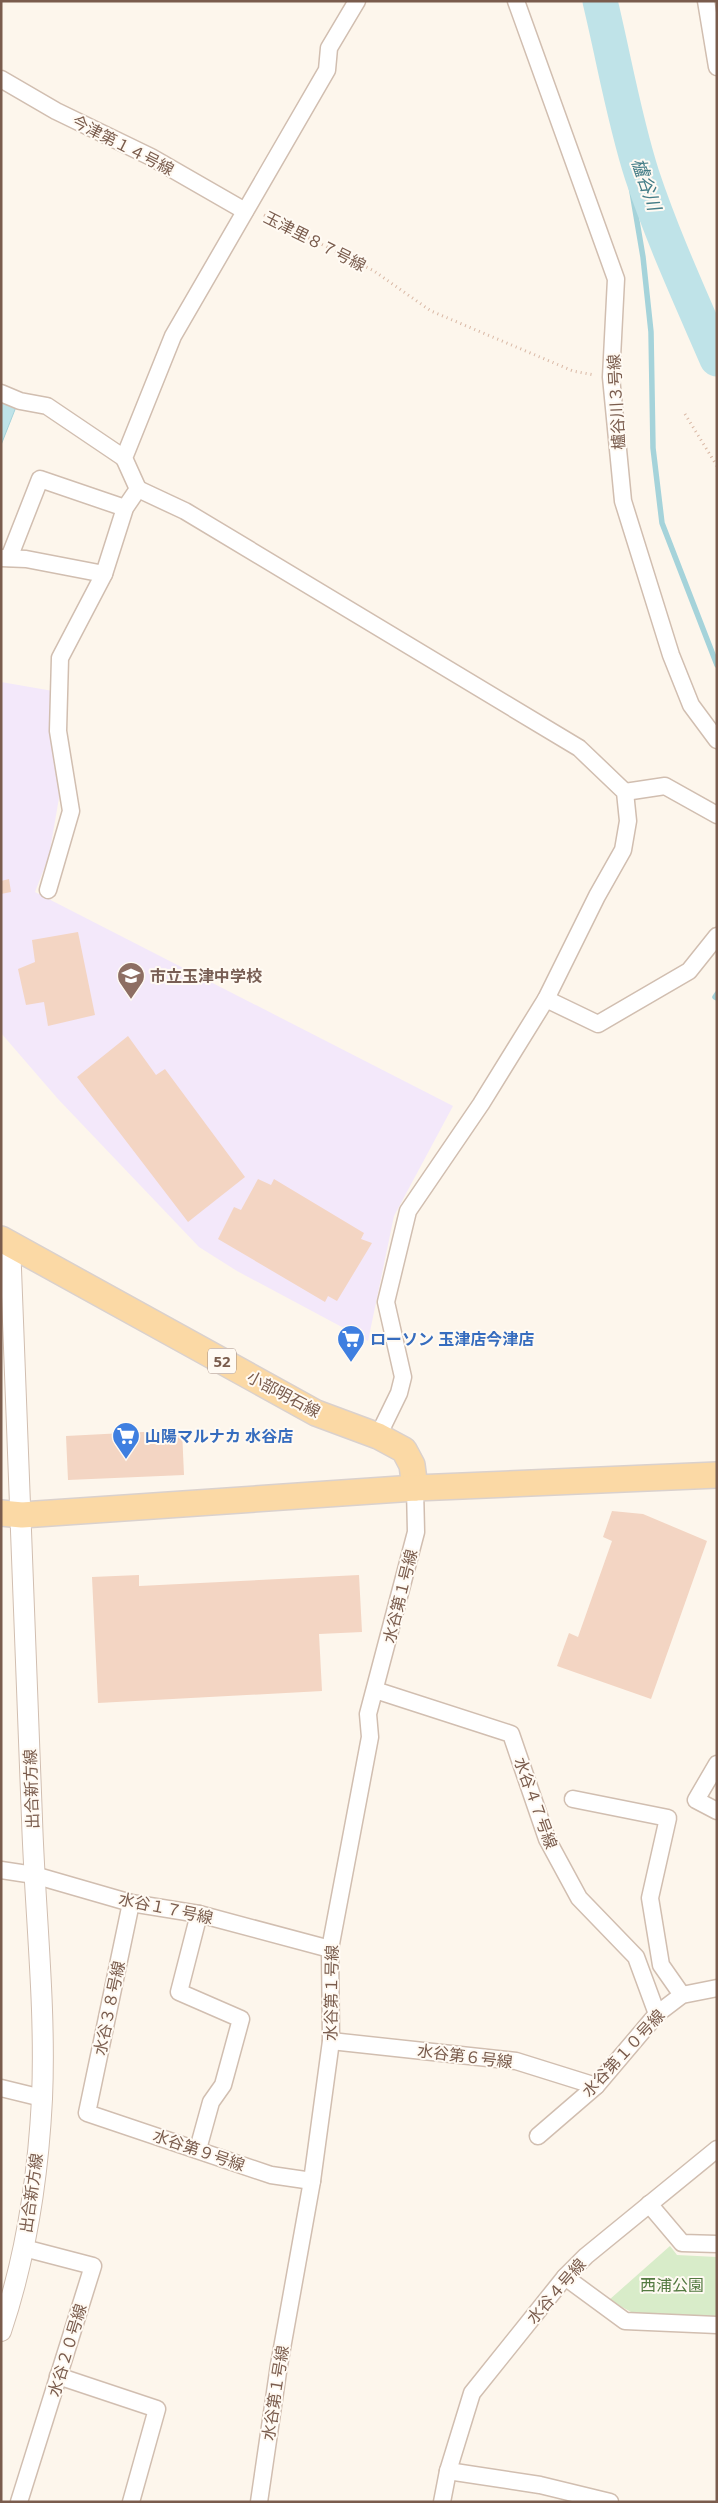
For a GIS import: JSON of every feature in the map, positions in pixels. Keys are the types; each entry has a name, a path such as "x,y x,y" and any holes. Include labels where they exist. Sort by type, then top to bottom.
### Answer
{"main road":[{"name":"小部明石線","path":"6,1241 316,1413 378,1436 404,1450 412,1466 415,1488"},
{"path":"11,1514 415,1488 717,1475"}],"street":[{"path":"245,211 328,70 329,48 357,1"},
{"name":"櫨谷川３号線","path":"516,1 616,279 611,377 623,501 671,655 691,705 717,740"},
{"path":"706,1 717,67"},
{"name":"今津第１４号線","path":"1,79 56,111 151,158 245,211"},
{"name":"玉津里８７号線","path":"124,458 173,336 245,211"},
{"path":"1,393 20,400 47,406 124,458 138,489 184,512 579,748 625,792 628,821 623,850 597,896 546,999 481,1104 408,1211 386,1302 402,1377 398,1393 378,1436"},
{"path":"104,574 26,559 5,558 40,479 126,508"},
{"path":"48,890 71,811 58,731 60,658 104,574 126,508 138,489"},
{"path":"625,792 665,786 717,815"},
{"path":"546,999 598,1024 689,971 717,936"},
{"name":"出合新方線","path":"1,2331 24,2248 35,2179 42,2098 42,2029 34,1875 11,1514 6,1241"},
{"name":"水谷第１号線","path":"259,2502 279,2365 312,2181 331,2041 330,1949 370,1737 368,1714 416,1532 415,1488"},
{"name":"水谷４７号線","path":"375,1690 511,1734 547,1839 579,1898 636,1957 656,2014"},
{"path":"717,1764 696,1800 717,1811"},
{"path":"574,1798 668,1818 650,1898 661,1965 682,1995"},
{"name":"水谷１７号線","path":"1,1870 34,1875 132,1903 199,1914 330,1949"},
{"name":"水谷３８号線","path":"88,2113 132,1903"},
{"path":"198,2149 211,2102 223,2085 241,2019 179,1992 199,1914"},
{"name":"水谷第１０号線","path":"538,2136 596,2086 656,2014 682,1995 717,1988"},
{"name":"水谷第６号線","path":"331,2041 516,2061 596,2086"},
{"path":"1,2088 42,2098"},
{"name":"水谷第９号線","path":"88,2113 271,2175 312,2181"},
{"name":"水谷４号線","path":"442,2502 448,2471 472,2393 565,2277 586,2256 717,2149"},
{"path":"649,2204 682,2243 717,2244"},
{"name":"水谷２０号線","path":"19,2502 93,2266 24,2248"},
{"path":"565,2277 625,2321 717,2326"},
{"path":"58,2376 157,2409 131,2502"},
{"path":"448,2471 540,2484 610,2502"}],"path":[{"name":"玉津里８７号線","path":"245,211 255,210 374,271 430,311 573,371 611,377"},
{"path":"685,414 717,466"}],"shaded area":[{"path":"1,682 53,691 60,747 59,798 49,856 35,892 453,1106 394,1216 368,1341 237,1271 199,1247 58,1099 1,1033"}],"green space":[{"name":"西浦公園","path":"670,2246 677,2255 717,2257 717,2318 633,2313 609,2300"}],"water":[{"path":"1,401 16,407 1,445"}],"building":[{"path":"9,879 11,892 1,894 1,881"},
{"path":"78,932 95,1015 48,1026 44,1002 26,1005 18,969 35,962 32,940"},
{"path":"128,1036 156,1075 165,1069 245,1177 188,1222 77,1077"},
{"path":"258,1179 271,1185 274,1179 364,1233 361,1239 372,1243 337,1301 328,1296 325,1302 218,1239 234,1207 241,1210"},
{"path":"182,1430 184,1475 68,1480 66,1436"},
{"path":"612,1511 643,1514 707,1541 651,1699 557,1666 569,1633 578,1637 612,1541 603,1537"},
{"path":"139,1575 139,1586 359,1575 362,1632 319,1634 322,1691 98,1703 92,1577"}],"waterway":[{"name":"櫨谷川","path":"600,1 624,111 642,175 668,245 717,359"},
{"path":"632,139 629,174 643,257 651,332 653,448 662,523 717,665"},
{"path":"717,994 715,997 717,998"}],"place":[{"name":"市立玉津中学校","path":"131,1000"},
{"name":"ローソン 玉津店今津店","path":"351,1363"},
{"name":"山陽マルナカ 水谷店","path":"126,1460"}]}
